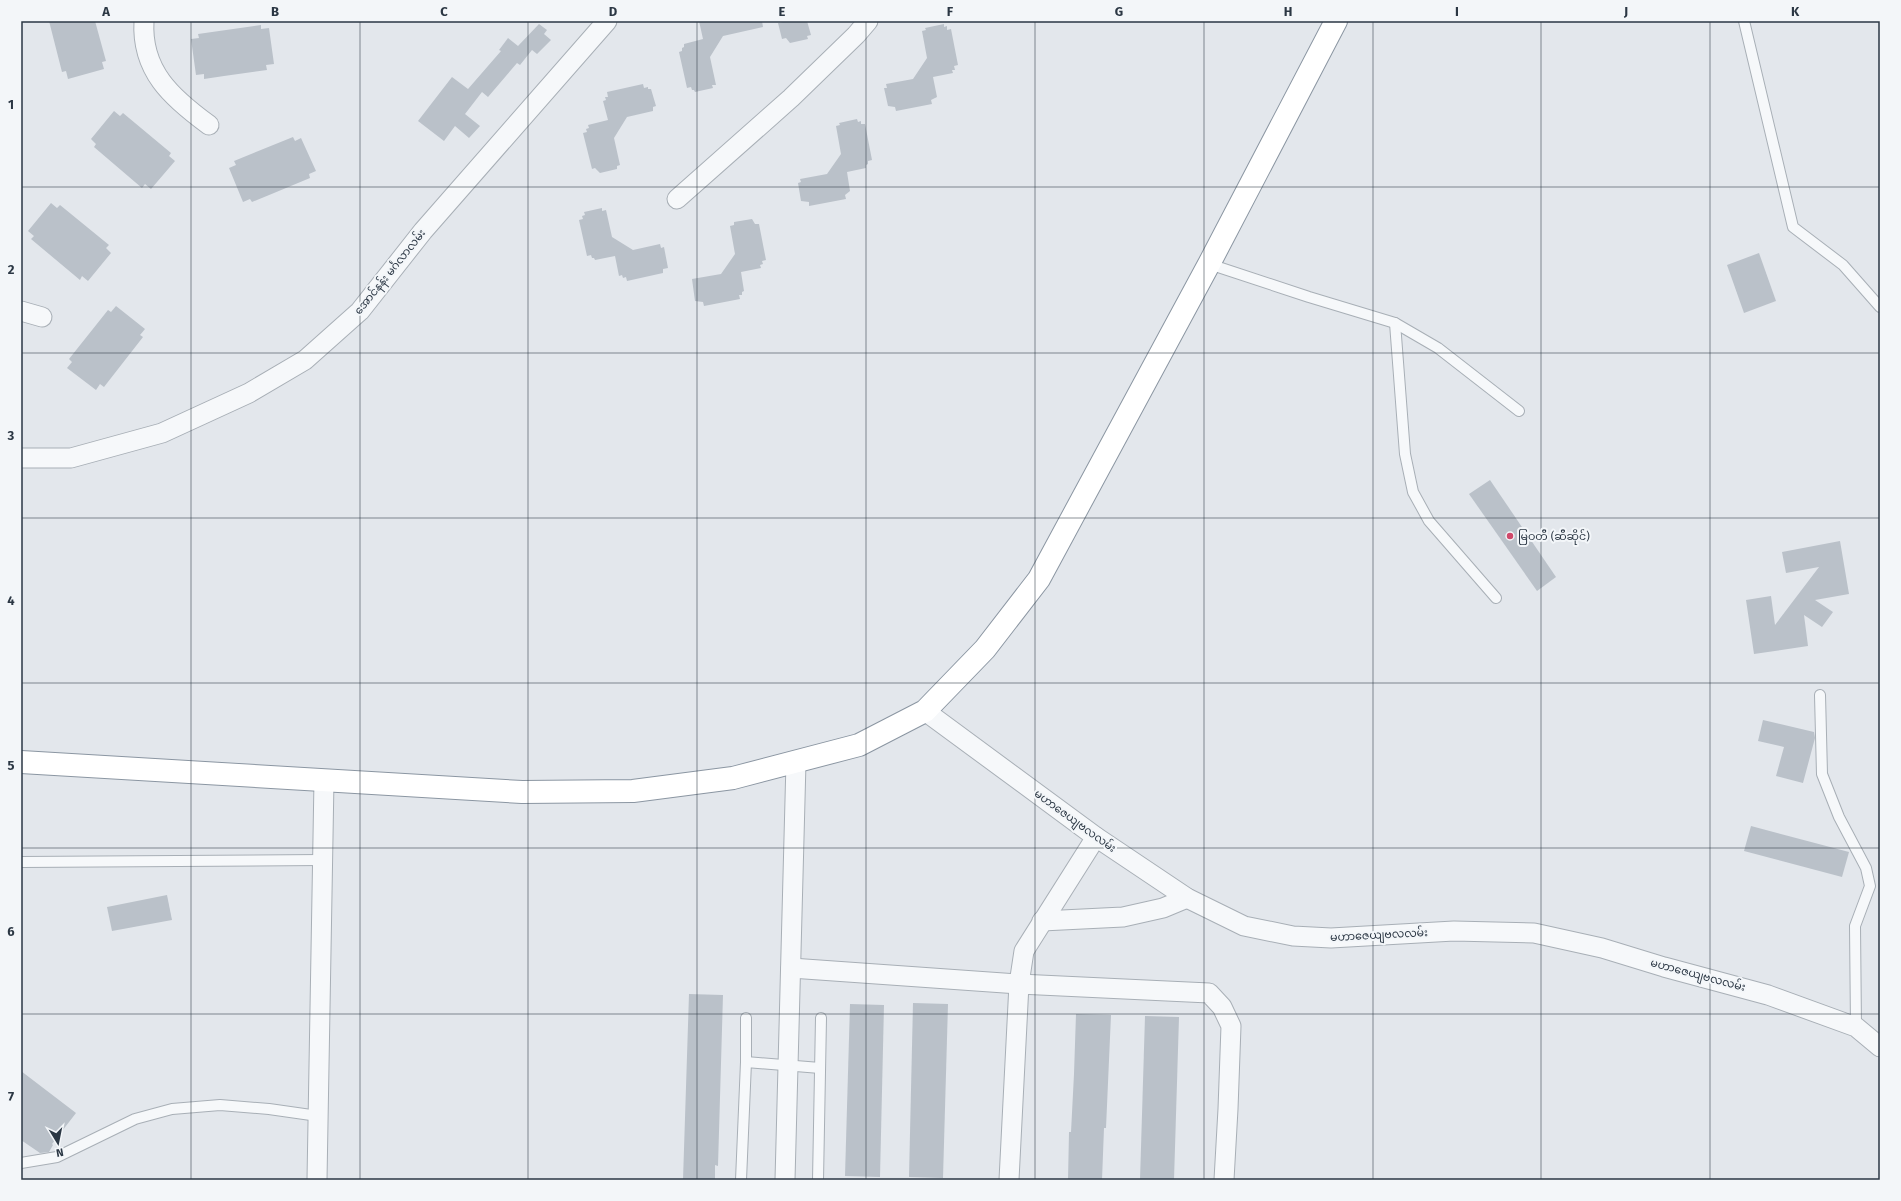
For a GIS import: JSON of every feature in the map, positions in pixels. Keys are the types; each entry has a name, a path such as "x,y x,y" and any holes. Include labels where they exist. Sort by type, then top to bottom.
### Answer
{"highway":[{"path":"21,762 522,792 633,791 733,778 859,746 925,711 985,649 1039,579 1209,264 1336,21"}],"street":[{"path":"144,21 143,32 148,58 164,86 180,104 209,125"},
{"name":"အောင်နန်း မင်္ဂလာလမ်း","path":"21,458 72,458 162,433 249,393 305,360 360,311 423,231 607,21"},
{"path":"677,199 791,98 856,35 868,21"},
{"path":"21,311 42,317"},
{"name":"မဟာဇေယျဗလလမ်း","path":"925,711 1096,837 1187,898 1244,926 1293,936 1331,938 1454,931 1534,933 1602,948 1664,967 1768,995 1856,1027 1880,1047"},
{"path":"785,1180 796,762"},
{"path":"317,1180 324,780"},
{"path":"1009,1180 1019,984 1024,951 1096,837"},
{"path":"1042,921 1123,917 1163,908 1187,898"},
{"path":"791,968 1019,984 1209,993 1222,1007 1231,1026 1224,1180"}],"lane":[{"path":"1744,21 1794,227 1843,265 1880,307"},
{"path":"1209,264 1309,297 1395,323 1438,348 1519,411"},
{"path":"1395,323 1405,454 1413,492 1430,520 1496,598"},
{"path":"1820,695 1822,774 1839,817 1866,868 1870,886 1855,926 1856,1027"},
{"path":"21,862 322,860"},
{"path":"741,1180 746,1062 746,1018"},
{"path":"818,1180 821,1018"},
{"path":"746,1062 820,1068"},
{"path":"21,1163 57,1157 135,1119 172,1109 220,1105 269,1109 318,1116"}],"building":[{"path":"49,21 95,21 106,61 102,62 104,69 68,79 66,71 62,72"},
{"path":"699,21 762,21 763,27 723,36 710,57 716,85 712,85 713,88 695,92 691,87 687,88 679,52 682,51 684,44 703,39"},
{"path":"788,21 807,21 811,35 807,36 808,39 790,43 786,38 782,39 778,23"},
{"path":"539,24 547,30 544,34 551,40 537,54 532,50 520,65 517,63 488,97 482,92 465,114 480,126 469,138 455,126 444,141 418,121 452,77 468,89 501,51 499,50 508,38 518,46"},
{"path":"944,24 944,27 947,26 947,30 951,29 958,65 954,66 955,70 952,70 953,73 933,77 937,97 931,100 932,104 896,111 895,107 888,106 884,88 887,88 886,84 913,79 927,58 922,31 926,30 925,28"},
{"path":"261,25 261,29 269,28 274,64 266,65 267,70 204,79 204,74 196,75 191,39 199,38 198,34"},
{"path":"643,84 644,88 648,87 648,89 651,89 656,106 653,107 653,111 627,117 614,138 620,165 617,166 617,169 600,173 595,168 592,169 583,133 587,132 586,129 589,128 588,125 608,120 603,101 606,100 605,97 608,97 607,92"},
{"path":"114,111 120,116 123,113 171,153 169,156 175,161 151,189 145,184 142,188 94,147 96,144 91,139"},
{"path":"857,119 858,122 861,121 861,124 865,124 872,160 868,161 866,168 847,172 850,191 845,195 846,199 809,206 809,202 801,201 798,183 801,182 800,179 827,174 841,154 836,126 840,125 839,123"},
{"path":"293,137 295,141 301,138 316,171 309,174 310,178 252,202 250,199 243,202 229,168 236,165 234,161"},
{"path":"51,203 57,208 60,205 109,245 106,248 111,253 88,281 82,276 80,280 31,239 34,236 28,231"},
{"path":"602,208 602,211 606,210 612,237 633,250 660,244 661,248 664,247 668,268 663,269 663,273 627,281 626,277 623,278 622,275 619,276 615,256 595,260 591,255 587,256 579,220 583,219 582,216 585,215 584,212"},
{"path":"752,219 755,224 759,224 766,260 762,261 763,264 760,265 761,268 741,272 744,291 742,292 742,295 739,295 740,299 704,306 703,302 695,301 692,279 721,274 735,254 730,226 734,225 734,222"},
{"path":"1759,253 1776,301 1744,313 1727,265"},
{"path":"116,306 145,329 140,335 143,337 104,387 100,384 96,390 67,368 72,362 69,359 108,310 111,312"},
{"path":"1490,480 1556,577 1537,591 1469,494"},
{"path":"1840,541 1849,594 1815,600 1833,612 1822,627 1804,615 1808,646 1754,654 1746,600 1771,596 1775,625 1819,567 1786,573 1782,552"},
{"path":"1763,720 1814,732 1815,738 1803,783 1776,776 1784,747 1758,741"},
{"path":"1751,826 1849,852 1842,877 1744,851"},
{"path":"167,895 172,920 112,931 107,907"},
{"path":"689,994 723,995 718,1166 715,1165 715,1180 683,1180"},
{"path":"913,1003 948,1004 943,1178 909,1177"},
{"path":"850,1004 884,1005 880,1177 845,1176"},
{"path":"1076,1014 1111,1015 1102,1180 1068,1180 1069,1132 1071,1132"},
{"path":"1145,1016 1179,1017 1174,1180 1140,1180"},
{"path":"21,1071 76,1113 52,1144 53,1145 49,1152 40,1153 21,1140"}],"place":[{"name":"မြဝတီ (ဆီဆိုင်)","path":"1510,536"}]}
